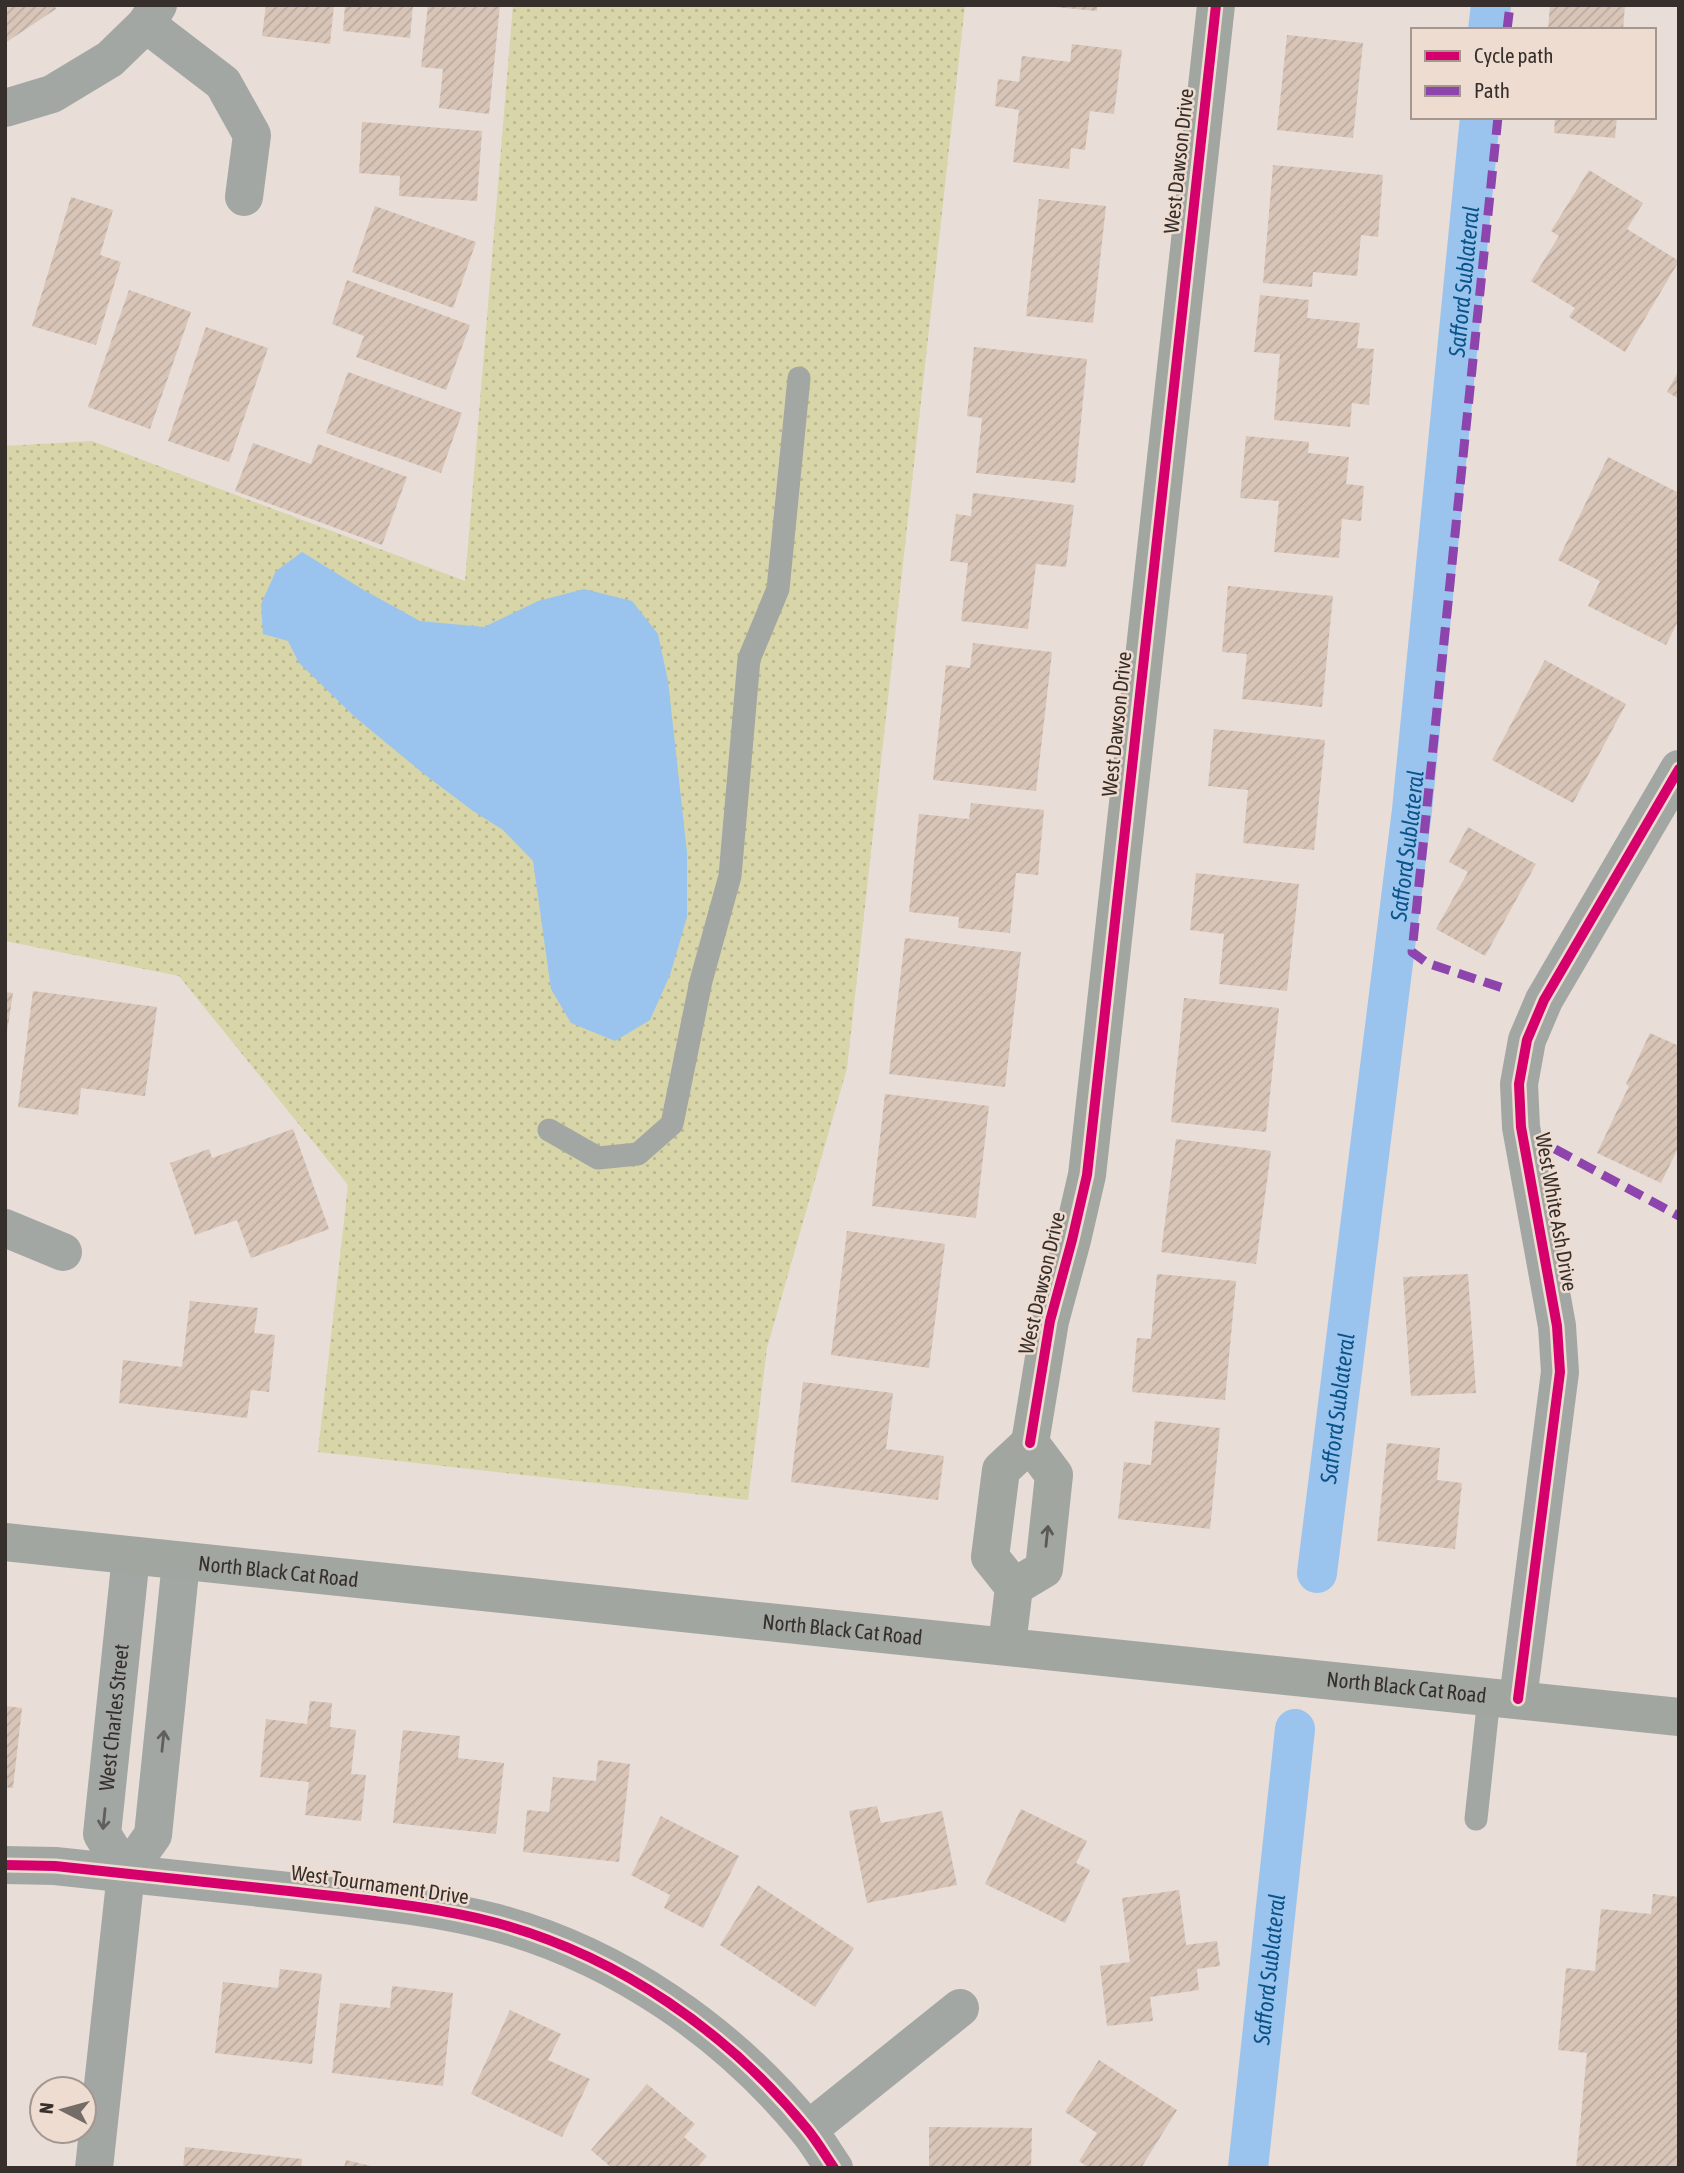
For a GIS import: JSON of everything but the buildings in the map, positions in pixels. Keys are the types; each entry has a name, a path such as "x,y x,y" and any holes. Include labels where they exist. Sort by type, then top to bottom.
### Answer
{"street":[{"name":"West Dawson Drive","path":"1030,1443 1050,1321 1087,1175 1216,5"},
{"path":"5,108 52,94 110,59 152,15 223,83 252,135 244,197"},
{"name":"West White Ash Drive","path":"1503,1698 1560,1372 1557,1326 1521,1127 1519,1084 1527,1041 1544,1000 1679,769"},
{"path":"5,1228 63,1252"},
{"path":"1007,1645 1014,1587 990,1557 1001,1470 1030,1443 1054,1475 1044,1569 1014,1587"},
{"name":"North Black Cat Road","path":"5,1542 1679,1717"},
{"name":"West Charles Street","path":"126,1873 102,1834 131,1556"},
{"path":"94,2168 126,1873 153,1835 181,1562"},
{"name":"West Tournament Drive","path":"5,1865 55,1866 414,1905 498,1924 559,1944 618,1972 664,2000 716,2038 764,2081 808,2130 834,2168"},
{"path":"808,2130 960,2008"}],"lane":[{"path":"549,1130 598,1158 638,1154 671,1124 701,981 730,876 749,659 778,589 799,378"},
{"path":"1476,1819 1503,1698"}],"shaded area":[{"path":"513,5 965,5 847,1068 767,1348 748,1500 318,1452 348,1185 179,976 5,941 5,446 92,441 465,581"}],"water":[{"path":"302,552 420,621 484,627 538,601 584,589 632,601 658,634 668,681 687,852 687,917 670,975 650,1020 615,1041 571,1023 551,989 533,861 503,830 424,774 356,718 299,663 288,641 263,634 261,604 276,571"}],"waterway":[{"name":"Safford Sublateral","path":"1488,28 1491,5"},
{"name":"Safford Sublateral","path":"1317,1573 1412,810 1480,119"},
{"name":"Safford Sublateral","path":"1248,2168 1295,1729"}],"marked path":[{"path":"1507,28 1510,5"},
{"path":"1498,119 1412,952 1427,963 1509,990"},
{"path":"1555,1149 1679,1216"}],"cycle path":[{"path":"1030,1443 1050,1321 1087,1175 1216,5"},
{"path":"1518,1699 1560,1372 1557,1326 1521,1127 1519,1084 1527,1040 1544,1000 1679,769"},
{"path":"5,1865 55,1866 398,1904 473,1917 542,1937 627,1977 706,2030 776,2094 811,2134 834,2168"}]}
